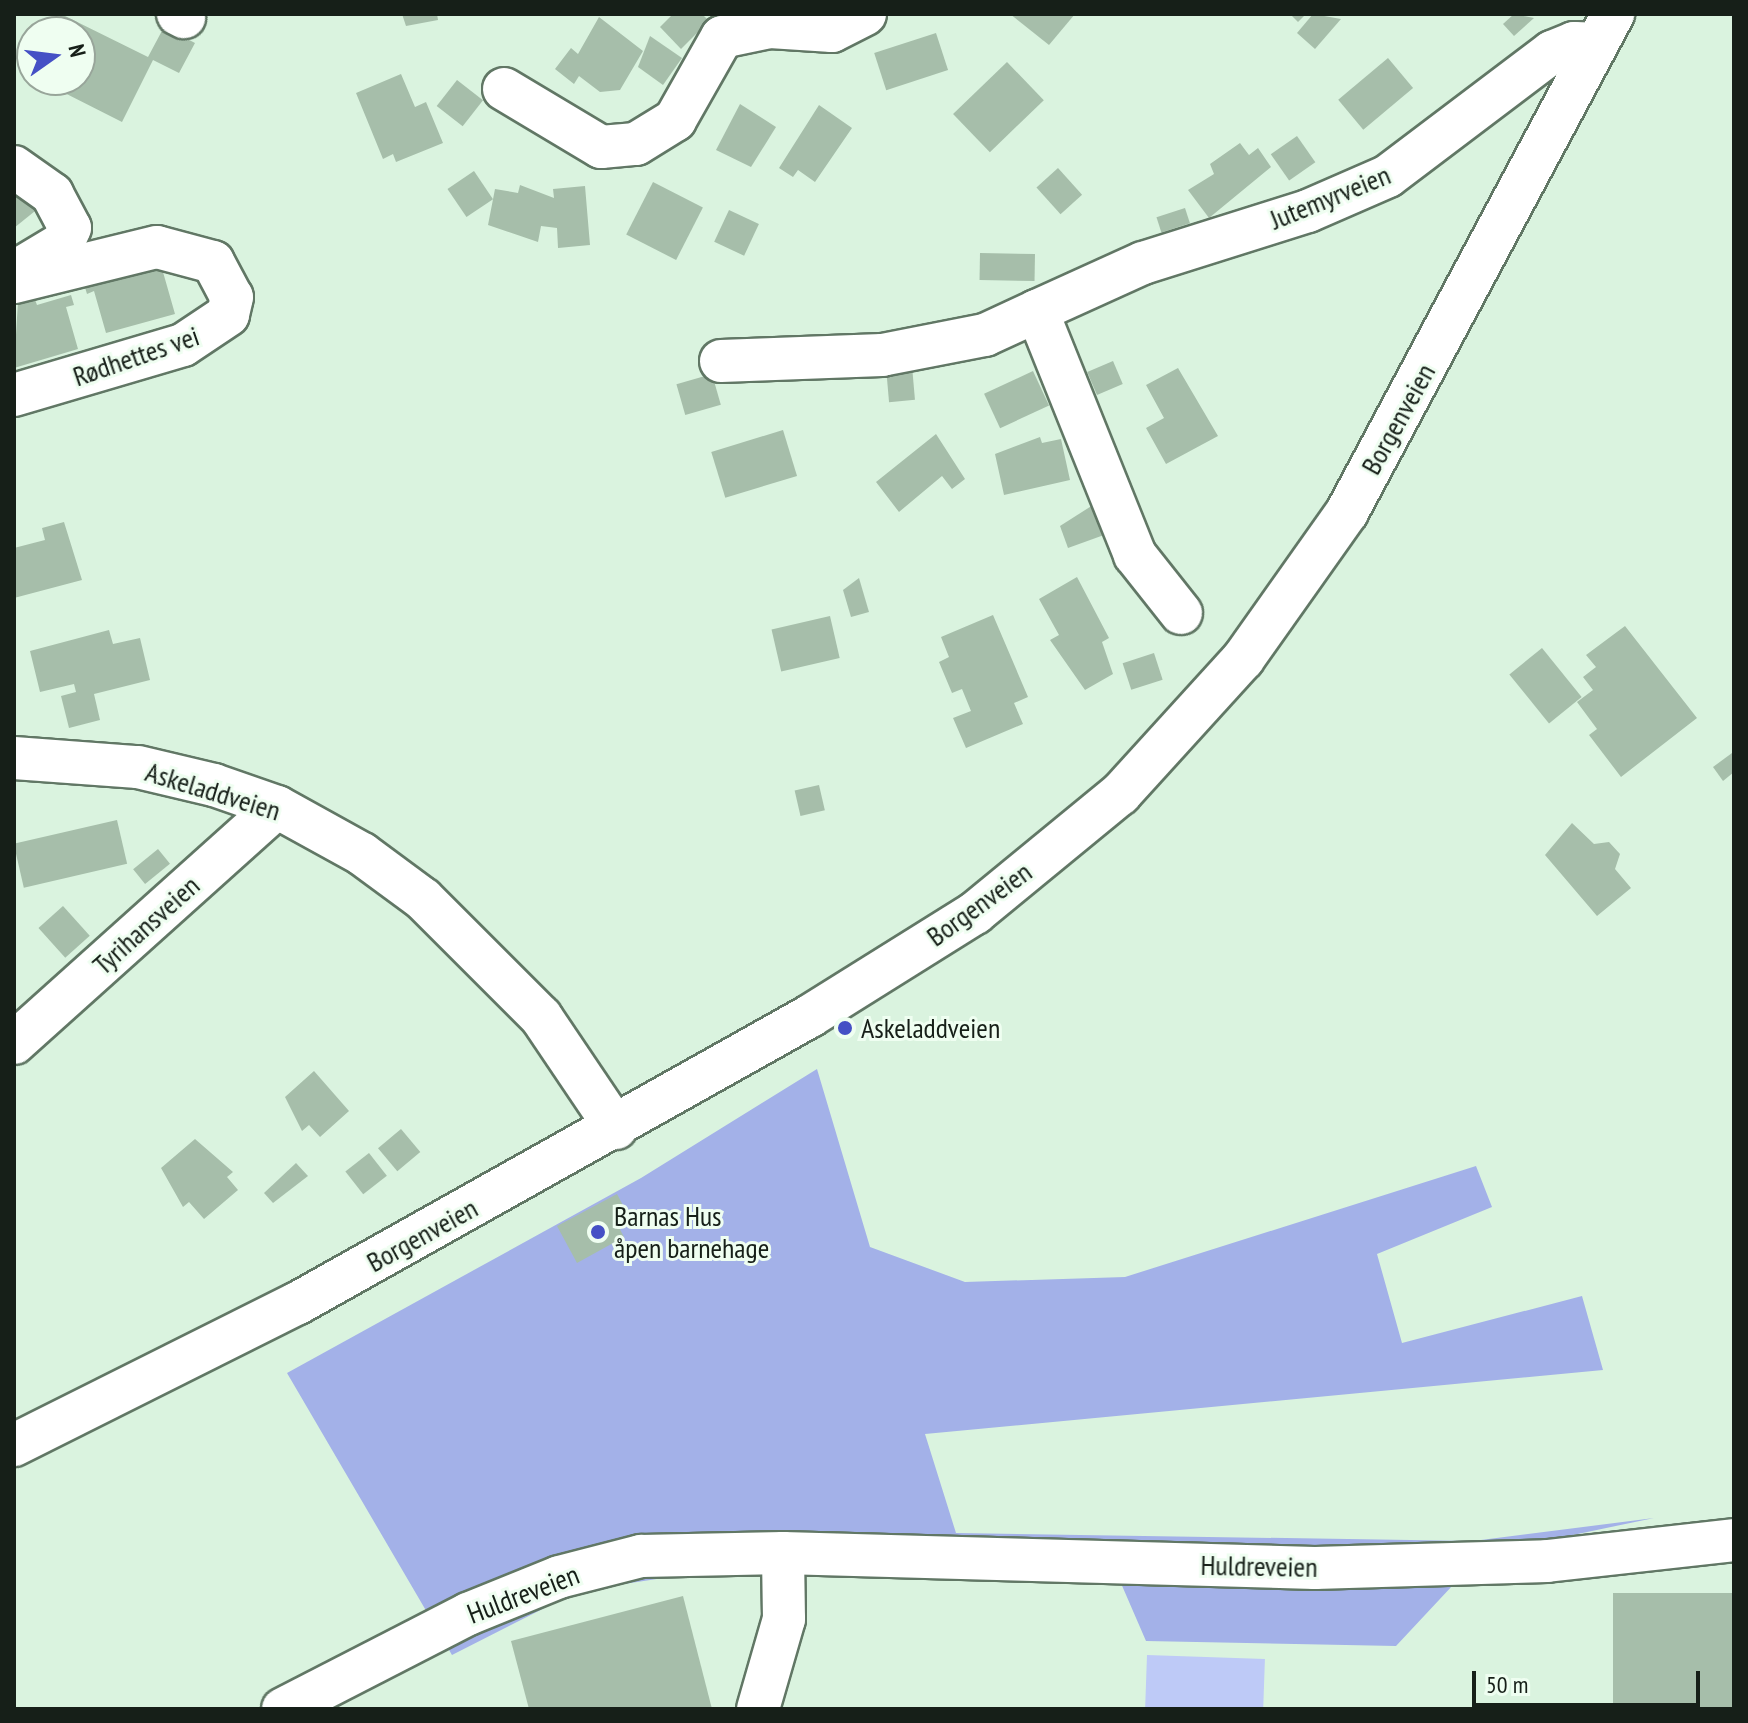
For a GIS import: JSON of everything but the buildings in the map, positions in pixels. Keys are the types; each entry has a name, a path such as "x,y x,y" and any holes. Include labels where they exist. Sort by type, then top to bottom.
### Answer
{"street":[{"path":"504,89 601,147 636,144 675,120 722,37 770,27 832,31 865,14"},
{"name":"Jutemyrveien","path":"721,361 882,355 985,335 1143,263 1308,211 1388,176 1552,52 1605,29"},
{"name":"Borgenveien","path":"14,1445 298,1303 616,1128 975,913 1120,794 1243,659 1347,512 1605,29"},
{"path":"14,167 52,194 70,228 63,243 14,273"},
{"name":"Rødhettes vei","path":"14,282 157,247 213,262 232,297 228,315 183,345 14,395"},
{"path":"1037,311 1135,555 1181,613"},
{"name":"Askeladdveien","path":"14,758 138,767 277,807 362,854 423,899 541,1017 616,1128"},
{"name":"Tyrihansveien","path":"14,1043 277,807"},
{"name":"Huldreveien","path":"283,1709 468,1614 606,1562 680,1552 1315,1568 1547,1561 1734,1540"},
{"path":"758,1709 784,1619 783,1553"}],"shaded area":[{"path":"817,1069 870,1247 965,1282 1125,1277 1476,1166 1492,1207 1377,1254 1402,1343 1582,1296 1603,1370 925,1434 956,1533 1473,1541 1654,1518 1482,1554 1396,1646 1146,1641 1120,1581 683,1575 578,1591 452,1655 287,1373 641,1178"},
{"path":"1147,1655 1265,1659 1263,1709 1145,1709"}],"place":[{"name":"Askeladdveien","path":"845,1028"},
{"name":"Barnas Hus åpen barnehage","path":"598,1232"}]}
